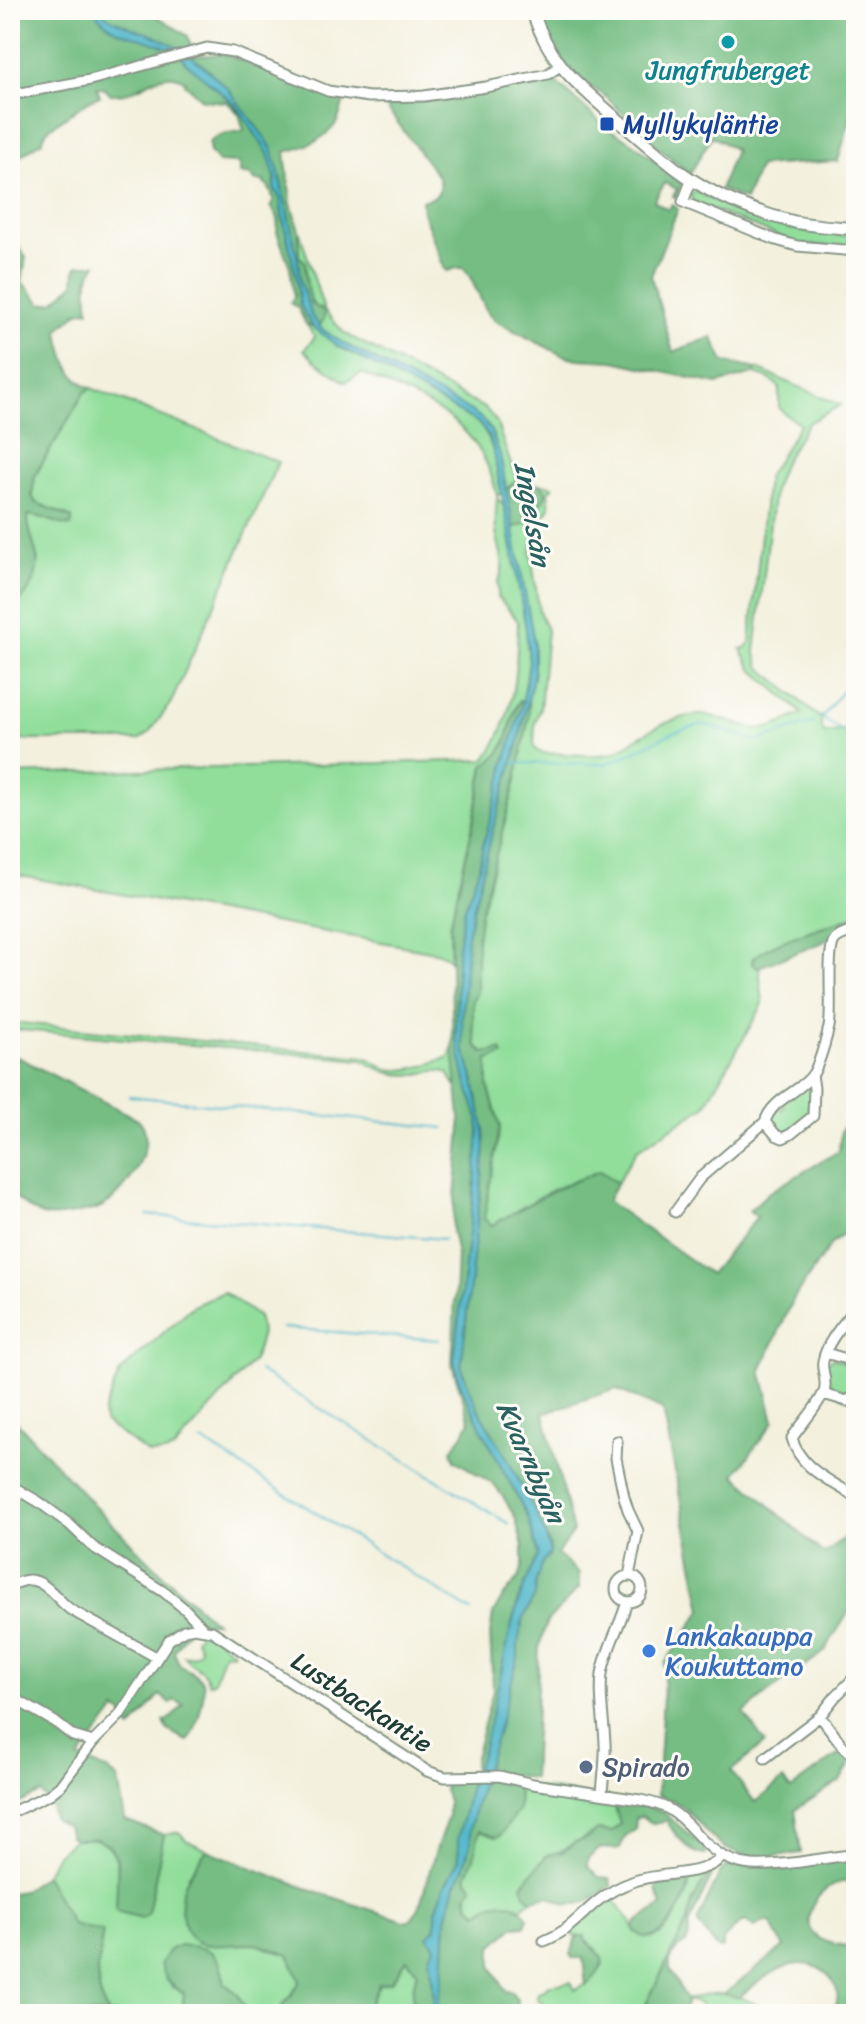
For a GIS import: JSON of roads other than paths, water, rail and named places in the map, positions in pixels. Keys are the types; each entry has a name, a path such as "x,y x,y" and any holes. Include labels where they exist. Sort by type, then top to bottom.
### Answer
{"street":[{"path":"532,10 545,42 560,66 678,170 738,203 772,216 798,223 856,229"},
{"path":"10,95 90,80 207,48 222,49 248,58 328,91 369,97 424,96 486,87 548,74 560,66"},
{"path":"692,179 683,202 797,246 856,251"},
{"path":"765,1122 776,1135 783,1138 813,1116 812,1075 829,1027 831,953 834,941 856,930"},
{"path":"675,1212 700,1178 765,1122 767,1114 774,1107 812,1075"},
{"path":"856,1308 837,1332 826,1353 823,1394 792,1438 795,1450 808,1467 856,1497"},
{"path":"826,1353 846,1359 856,1366"},
{"path":"823,1394 847,1401 856,1395"},
{"path":"617,1441 616,1458 624,1497 638,1531 629,1576"},
{"name":"Lustbackantie","path":"10,1485 69,1524 93,1547 164,1592 203,1628 427,1771 445,1777 487,1775 640,1800 669,1809 710,1848 742,1865 767,1866 856,1854"},
{"path":"629,1576 640,1582 642,1590 635,1600 627,1602 619,1598 616,1586 621,1579 629,1576"},
{"path":"10,1585 29,1580 44,1585 71,1610 156,1657"},
{"path":"602,1794 605,1748 601,1695 603,1671 627,1602"},
{"path":"10,1813 60,1786 93,1742 119,1716 169,1640 194,1628 203,1628"},
{"path":"765,1758 820,1716 856,1676"},
{"path":"10,1696 73,1736 93,1742"},
{"path":"820,1716 856,1758"},
{"path":"544,1941 560,1935 602,1898 632,1882 701,1869 716,1864 722,1857"}],"water":[{"path":"92,10 100,10 109,18 153,35 199,62 228,89 265,138 272,149 279,173 300,281 312,317 322,329 473,412 491,431 500,454 534,642 534,672 518,745 493,828 467,935 463,1046 474,1081 485,1149 461,1368 480,1413 535,1511 550,1553 541,1565 535,1596 524,1616 518,1658 482,1780 463,1869 455,1885 446,1919 438,2014 432,2014 434,1997 430,1956 435,1947 428,1936 436,1928 436,1911 459,1859 458,1839 471,1781 487,1733 519,1600 538,1553 528,1517 481,1428 458,1379 454,1360 479,1131 456,1037 457,952 464,911 479,868 522,706 529,662 510,536 492,446 478,423 337,346 312,326 300,305 280,198 274,188 276,179 267,152 236,105 185,62 176,50 117,31"}],"waterway":[{"path":"856,672 822,718 844,732 856,732"},
{"path":"514,763 605,764 672,733 702,724 757,741 815,722"},
{"path":"129,1096 445,1128"},
{"path":"147,1215 444,1239"},
{"path":"282,1328 439,1340"},
{"path":"259,1371 509,1524"},
{"path":"202,1441 471,1611"}],"place":[{"name":"Jungfruberget","path":"728,42"},
{"name":"Myllykyläntie","path":"607,124"},
{"name":"Lankakauppa Koukuttamo","path":"649,1651"},
{"name":"Spirado","path":"586,1767"}],"water label":[{"name":"Ingelsån","path":"533,514"},
{"name":"Kvarnbyån","path":"531,1462"}]}
